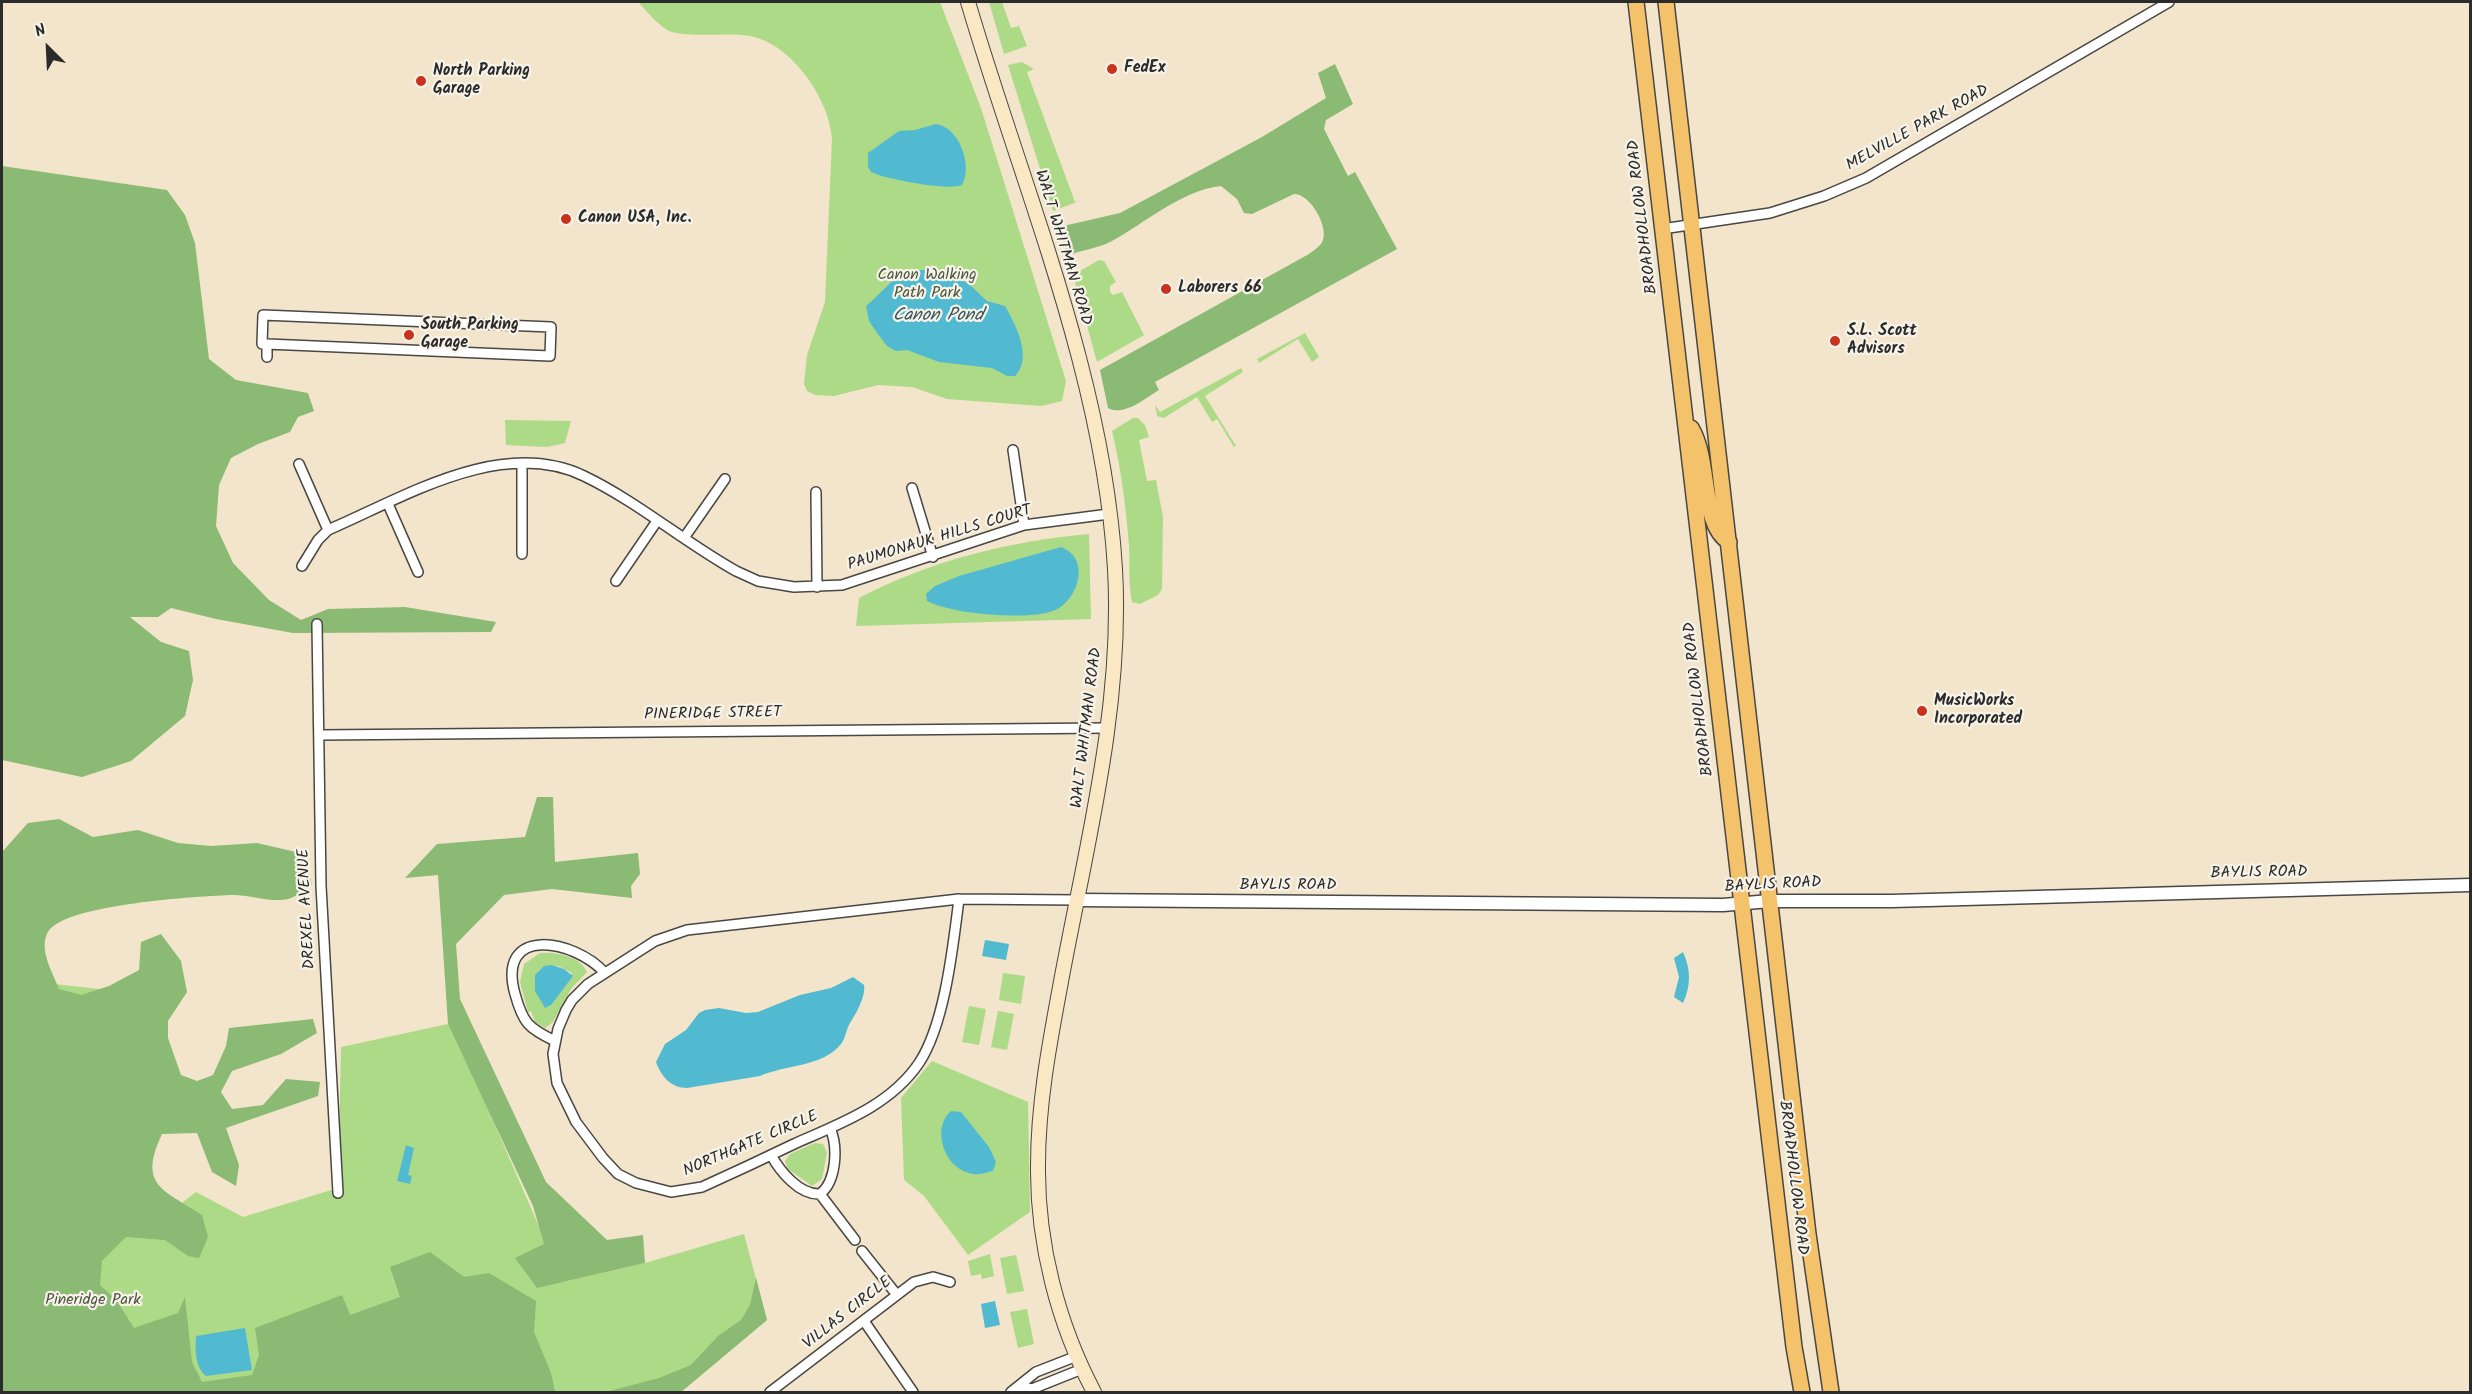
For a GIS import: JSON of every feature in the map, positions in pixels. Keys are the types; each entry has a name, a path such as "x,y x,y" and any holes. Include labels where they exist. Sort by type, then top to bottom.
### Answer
{"main road":[{"name":"WALT WHITMAN ROAD","path":"968,2 1063,306 1094,423 1109,514 1115,571 1115,645 1107,728 1096,802 1040,1101 1037,1167 1040,1213 1051,1275 1079,1362 1094,1392"},
{"name":"BROADHOLLOW ROAD","path":"1636,2 1662,229 1688,423 1794,1347 1802,1392"},
{"name":"BROADHOLLOW ROAD","path":"1666,2 1808,1234 1831,1392"},
{"path":"1688,423 1699,441 1704,460 1714,526 1729,543"}],"street":[{"name":"MELVILLE PARK ROAD","path":"1662,229 1789,208 1866,178 2169,2"},
{"path":"263,315 551,327 550,356 267,344 262,344 263,315"},
{"path":"267,344 267,357"},
{"path":"1013,450 1024,525"},
{"path":"299,464 328,530"},
{"name":"PAUMONAUK HILLS COURT","path":"302,566 318,540 328,530 468,470 501,464 550,467 581,475 736,571 758,580 794,587 842,585 1024,525 1109,514"},
{"path":"522,464 522,554"},
{"path":"684,538 725,479"},
{"path":"912,488 933,556"},
{"path":"816,492 818,587"},
{"path":"388,504 418,572"},
{"path":"616,581 657,521"},
{"name":"DREXEL AVENUE","path":"317,624 321,886 338,1193"},
{"name":"PINERIDGE STREET","path":"320,735 1107,728"},
{"name":"BAYLIS ROAD","path":"1077,900 1742,904 1770,901 1892,901 2470,885"},
{"name":"NORTHGATE CIRCLE","path":"959,899 937,1022 919,1063 895,1091 876,1105 702,1187 686,1191 653,1189 618,1174 576,1122 557,1083 554,1066 555,1041 572,1000 605,973 655,941 687,930 959,899 1077,900"},
{"path":"555,1041 532,1030 524,1021 511,975 514,961 520,952 533,945 558,945 579,953 605,973"},
{"path":"820,1194 830,1182 835,1156 834,1138 830,1128"},
{"path":"771,1155 778,1168 795,1184 808,1193 820,1194 855,1240"},
{"path":"862,1251 897,1295"},
{"name":"VILLAS CIRCLE","path":"770,1392 914,1282 933,1277 950,1282"},
{"path":"864,1321 913,1392"},
{"path":"1015,1389 1036,1372 1079,1362"},
{"path":"1015,1389 1032,1389 1079,1362"}],"green space":[{"name":"Canon Walking Path Park","path":"638,2 940,2 981,108 1066,381 1062,401 1041,406 947,399 912,387 878,385 834,396 815,395 807,391 804,384 807,355 825,302 832,138 824,107 806,75 780,50 765,41 740,35 691,35 672,32 659,23"},
{"path":"989,2 1002,2 1011,28 1019,26 1027,46 1004,54"},
{"path":"1022,62 1034,69 1027,72 1075,202 1082,200 1053,211 1008,65"},
{"path":"1335,64 1353,104 1326,120 1324,129 1348,176 1355,172 1397,249 1155,382 1159,390 1134,405 1120,410 1108,408 1100,370 1309,254 1323,240 1323,226 1312,205 1300,195 1294,194 1252,214 1244,213 1237,199 1221,186 1178,200 1125,234 1107,243 1067,256 1059,227 1120,213 1262,137 1326,98 1318,73"},
{"path":"2,166 167,190 185,215 195,243 209,359 236,380 308,393 314,411 298,417 290,432 258,444 231,458 219,485 216,526 233,563 269,600 301,620 328,609 405,607 496,622 491,632 293,633 171,608 158,617 130,617 161,642 189,651 193,680 185,716 131,761 82,777 2,760"},
{"path":"1099,260 1104,261 1116,282 1110,286 1110,292 1113,295 1122,292 1144,335 1097,362 1073,275"},
{"path":"1305,333 1319,357 1312,362 1298,339 1259,363 1257,359"},
{"path":"1241,368 1243,372 1205,396 1236,446 1234,447 1217,419 1212,422 1197,397 1164,418 1157,416 1155,405 1160,412"},
{"path":"1133,418 1138,418 1145,425 1149,437 1139,440 1147,481 1156,480 1163,517 1162,589 1158,595 1140,604 1132,602 1121,473 1112,431"},
{"path":"505,420 571,421 565,443 547,447 506,445"},
{"path":"1089,534 1091,619 856,626 859,598 913,573 1000,548"},
{"path":"537,797 553,797 555,862 638,853 640,874 631,886 632,898 552,889 504,895 456,944 460,999 546,1182 607,1240 643,1235 645,1263 537,1288 515,1258 544,1244 533,1206 448,1024 438,875 405,878 437,844 525,837"},
{"name":"Pineridge Park","path":"59,819 93,837 138,830 178,843 211,846 257,843 296,852 306,861 312,885 294,897 282,900 240,895 216,896 134,903 105,908 59,922 48,932 45,939 50,968 59,989 81,995 109,986 139,970 141,942 161,934 181,961 187,992 168,1021 168,1038 181,1075 197,1081 213,1075 226,1046 229,1028 313,1019 317,1033 281,1054 232,1071 221,1092 232,1109 263,1105 286,1079 320,1082 318,1096 226,1128 239,1165 236,1186 212,1172 197,1133 162,1134 152,1165 158,1184 176,1199 202,1215 208,1237 199,1258 188,1256 165,1240 126,1237 102,1261 100,1285 117,1301 134,1328 178,1313 185,1297 192,1362 202,1382 252,1375 259,1355 255,1328 342,1295 350,1315 400,1297 390,1267 430,1252 464,1277 489,1273 536,1301 534,1332 551,1373 555,1392 2,1392 2,852 28,823"},
{"path":"540,953 553,953 579,962 587,972 571,989 553,1022 545,1028 535,1022 531,1011 528,1012 520,982 524,964","holes":["558,966 572,973 556,997 535,991 535,975"]},
{"path":"1003,973 1025,976 1021,1004 999,1000"},
{"name":"Pineridge Park","path":"2,978 143,994 131,1141 162,1218 196,1192 243,1217 338,1188 341,1047 448,1024 485,1102 563,1282 645,1263 744,1234 767,1320 681,1392 2,1392"},
{"path":"969,1006 986,1009 979,1045 962,1042"},
{"path":"998,1011 1014,1014 1007,1050 991,1047"},
{"path":"932,1061 1028,1102 1030,1212 968,1255 924,1196 904,1180 901,1098"},
{"path":"815,1143 823,1144 827,1153 822,1179 812,1186 788,1169 785,1161 790,1154"},
{"path":"990,1254 994,1276 982,1279 981,1274 971,1276 968,1261"},
{"path":"1016,1255 1024,1291 1007,1294 1000,1258"},
{"path":"756,1278 767,1320 681,1392 606,1392 659,1378 691,1365 718,1336 741,1320 750,1305"},
{"path":"1027,1309 1034,1344 1018,1348 1010,1312"}],"water":[{"path":"936,124 951,132 962,148 966,167 962,185 917,183 871,172 868,167 868,153 899,131 915,130"},
{"name":"Canon Pond","path":"907,270 926,270 948,274 968,283 987,301 1005,306 1018,332 1023,351 1023,360 1015,376 1007,376 992,368 939,362 907,350 896,351 887,346 869,321 866,306"},
{"path":"1061,547 1071,553 1077,561 1079,571 1074,592 1060,608 1038,614 1005,615 953,609 927,601 926,594 935,586 959,576"},
{"path":"985,940 1009,944 1006,960 982,956"},
{"path":"1683,952 1688,965 1689,978 1688,990 1683,1003 1674,997 1679,977 1674,958"},
{"path":"551,965 564,969 573,976 551,1005 545,1008 535,991 535,975 544,966"},
{"path":"853,977 864,985 862,999 843,1042 824,1057 760,1076 687,1088 671,1083 658,1067 656,1062 665,1044 686,1030 699,1013 705,1010 719,1008 746,1013 758,1012 800,995 831,988"},
{"path":"951,1111 961,1112 989,1147 996,1162 993,1171 969,1173 960,1169 947,1155 941,1137 945,1118"},
{"path":"406,1145 414,1148 408,1175 412,1176 410,1184 397,1181"},
{"path":"995,1301 1000,1325 985,1328 981,1304"},
{"path":"245,1328 252,1370 206,1376 198,1363 196,1336"}],"place":[{"name":"FedEx","path":"1112,69"},
{"name":"North Parking Garage","path":"421,81"},
{"name":"Canon USA, Inc.","path":"566,219"},
{"name":"Laborers 66","path":"1166,289"},
{"name":"South Parking Garage","path":"409,335"},
{"name":"S.L. Scott Advisors","path":"1835,341"},
{"name":"MusicWorks Incorporated","path":"1922,711"}]}
